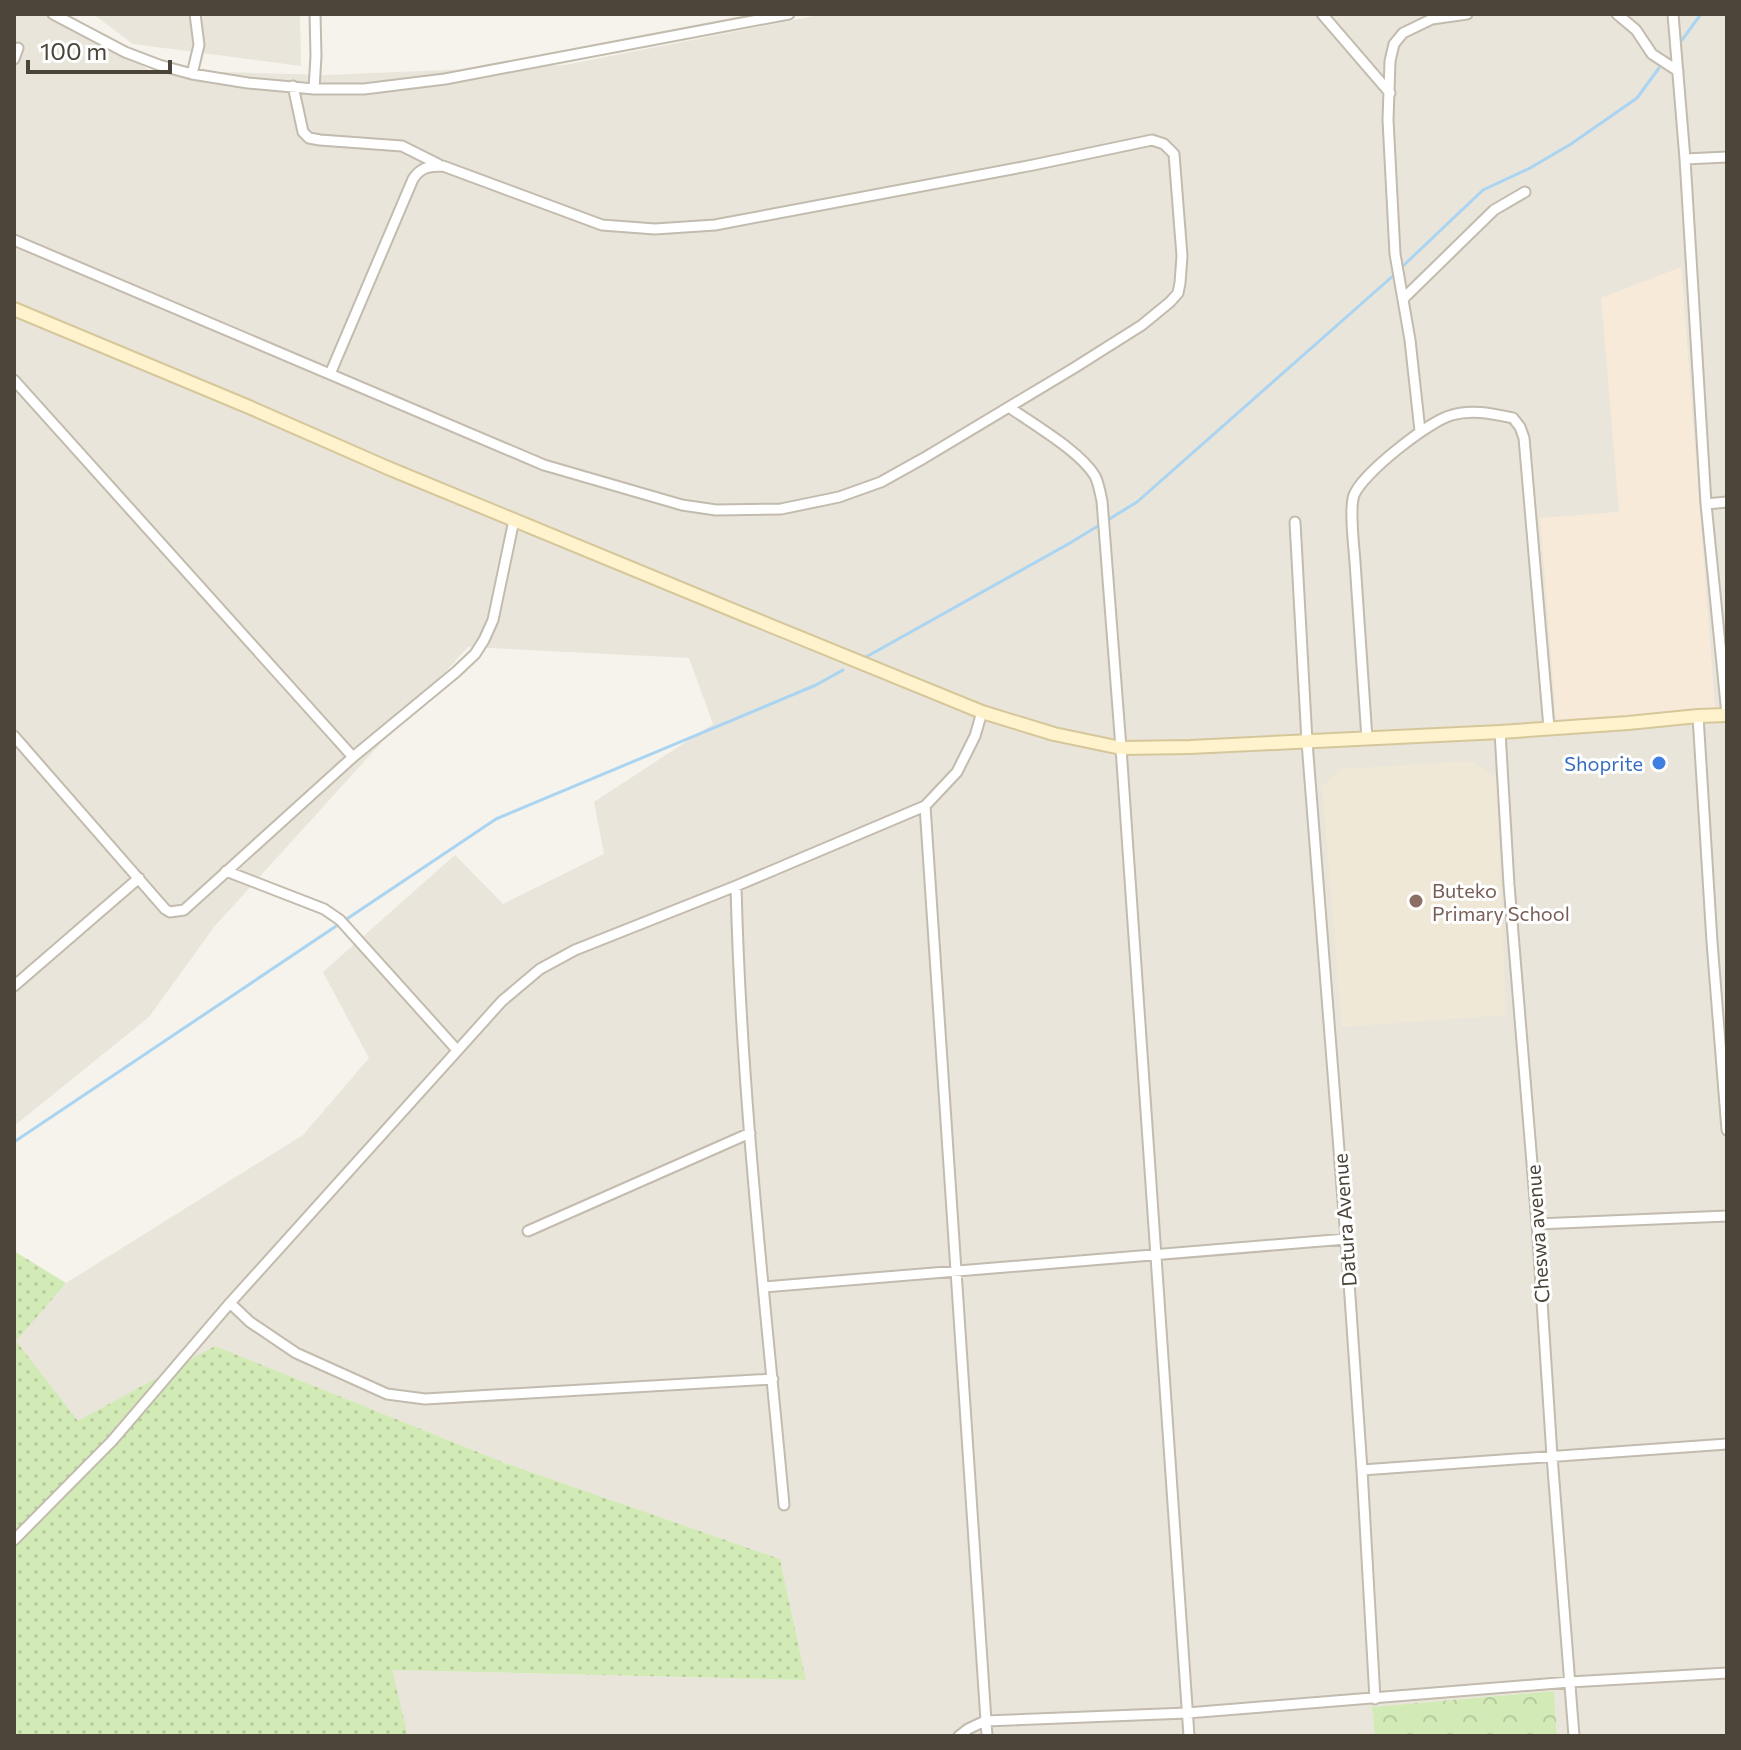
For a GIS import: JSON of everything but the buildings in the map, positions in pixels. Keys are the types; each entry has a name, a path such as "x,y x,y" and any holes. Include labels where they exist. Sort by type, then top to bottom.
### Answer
{"main road":[{"path":"14,309 514,520 982,712 1054,734 1121,748 1190,747 1500,732 1727,715"}],"street":[{"path":"53,14 125,52 159,65 248,83 314,89 364,89 445,79 789,14"},
{"path":"192,74 199,45 195,14"},
{"path":"314,89 315,14"},
{"path":"1322,14 1390,93"},
{"path":"1420,431 1418,398 1395,254 1390,159 1390,61 1394,44 1403,33 1432,19 1467,14"},
{"path":"1617,14 1636,30 1652,54 1678,71"},
{"path":"1673,14 1706,504 1727,715"},
{"path":"14,59 18,48"},
{"path":"14,240 544,465 668,502 716,510 781,509 847,495 891,476 1142,325 1178,293 1182,256 1174,154 1164,144 1152,140 715,225 655,229 602,225 443,166 402,146 309,138 303,132 293,86"},
{"path":"1685,159 1727,157"},
{"path":"330,374 413,179 419,170 443,166"},
{"path":"1403,299 1494,210 1525,192"},
{"path":"14,380 353,757"},
{"path":"1009,407 1073,452 1090,469 1098,483 1104,521 1189,1736"},
{"path":"1367,739 1353,499 1369,474 1420,431 1448,416 1476,412 1513,418 1524,438 1549,728"},
{"path":"1706,504 1727,502"},
{"path":"14,736 165,909 177,912 192,904 353,757 475,654 493,620 514,520"},
{"name":"Datura Avenue","path":"1295,522 1307,742 1346,1239 1375,1699"},
{"path":"14,1540 112,1441 230,1303 502,1001 540,969 575,950 925,806 957,772 975,736 982,712"},
{"path":"1698,716 1727,1130"},
{"name":"Cheswa avenue","path":"1500,732 1574,1736"},
{"path":"925,806 987,1736"},
{"path":"226,871 324,909 340,920 457,1050"},
{"path":"14,986 139,878"},
{"path":"736,886 738,966 750,1133 784,1505"},
{"path":"528,1231 750,1133"},
{"path":"1537,1224 1727,1216"},
{"path":"764,1287 1346,1239"},
{"path":"230,1303 250,1322 296,1353 387,1394 425,1399 773,1379"},
{"path":"1362,1470 1727,1444"},
{"path":"959,1736 985,1721 1187,1713 1570,1682 1727,1673"}],"shaded area":[{"path":"14,14 57,14 149,70 327,75 565,65 824,14 1727,14 1727,1736 1557,1736 1554,1691 1373,1707 1375,1736 408,1736 391,1670 806,1680 780,1559 505,1463 215,1346 78,1422 15,1341 66,1283 303,1135 369,1058 323,972 455,855 503,904 604,854 594,802 713,724 689,658 468,647 214,927 149,1017 14,1126","holes":["1681,267 1715,710 1540,519 1619,512"]},
{"path":"93,14 300,14 301,66 133,44"},
{"path":"1681,267 1715,710 1556,720 1540,518 1619,512 1601,298"},
{"name":"Buteko Primary School","path":"1473,761 1496,778 1506,1015 1342,1027 1322,786 1340,769"}],"green space":[{"path":"14,1251 66,1283 16,1341 78,1421 215,1346 505,1463 780,1559 806,1680 392,1670 408,1736 14,1736"},
{"path":"1554,1691 1557,1736 1375,1736 1372,1707"}],"waterway":[{"path":"1682,40 1701,14"},
{"path":"1404,265 1483,190 1571,144 1637,98 1659,68"},
{"path":"866,657 1137,502 1394,275"},
{"path":"14,1142 496,819 816,685 843,670"}],"place":[{"name":"Shoprite","path":"1659,763"},
{"name":"Buteko Primary School","path":"1416,901"}]}
